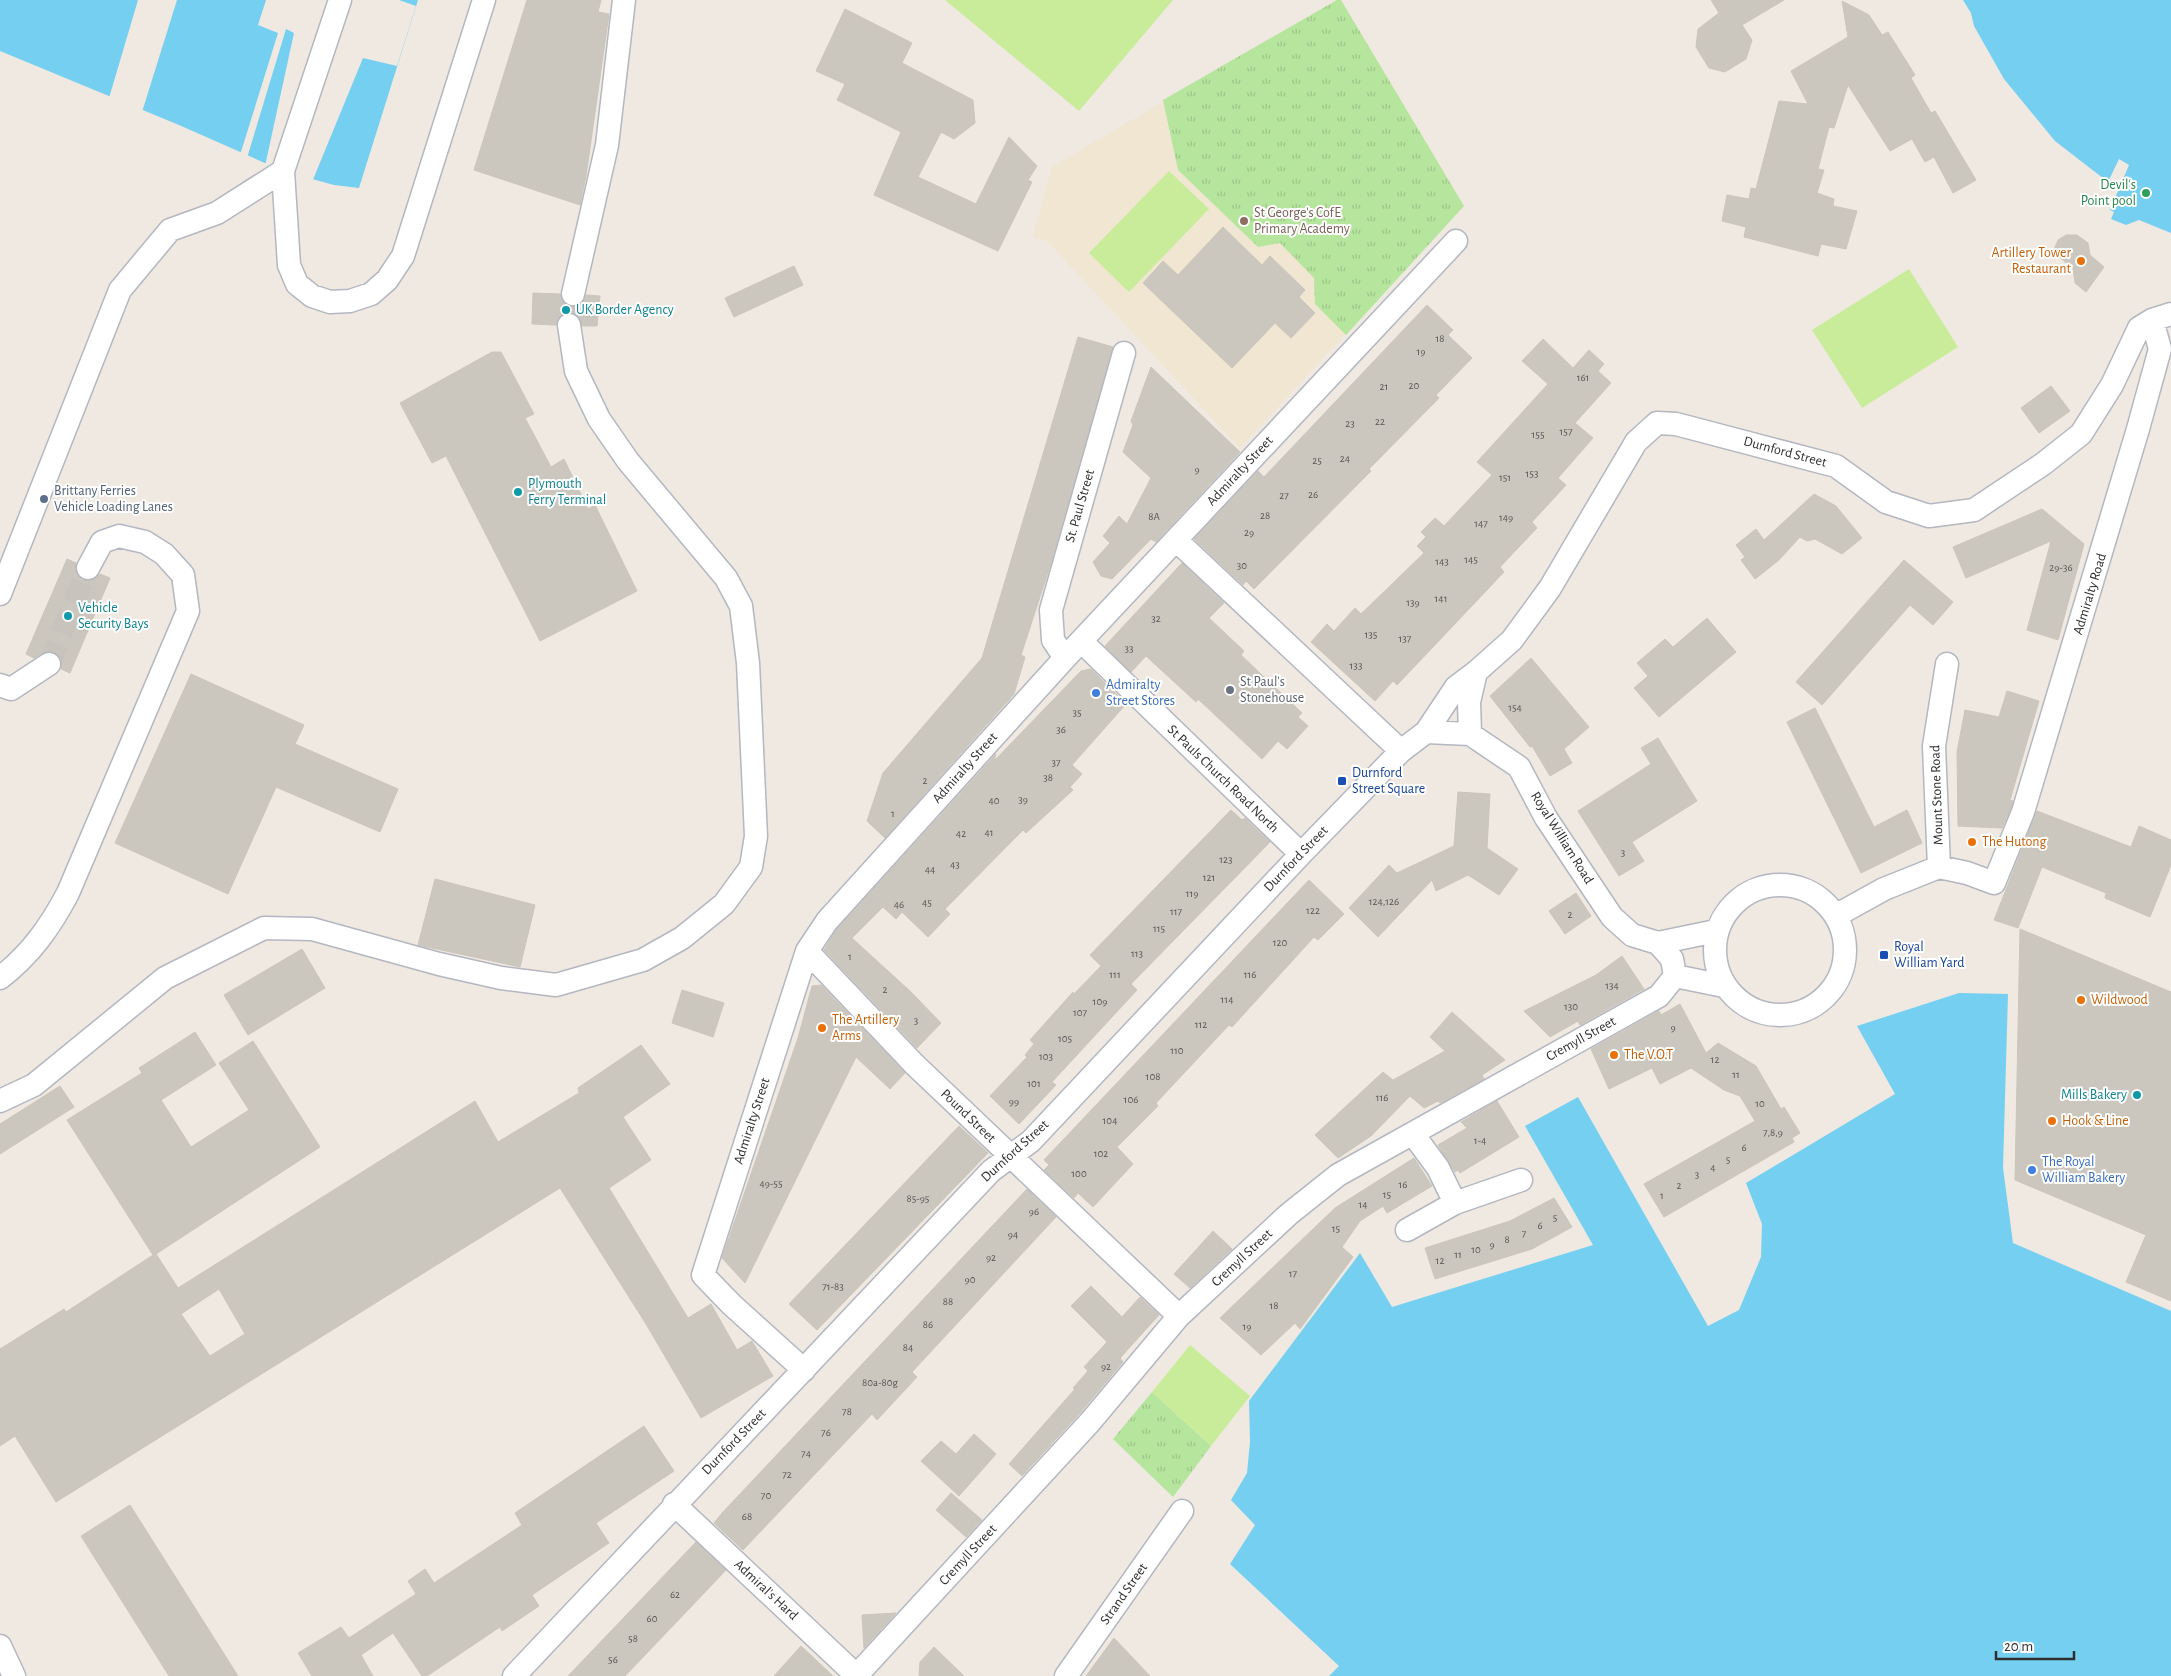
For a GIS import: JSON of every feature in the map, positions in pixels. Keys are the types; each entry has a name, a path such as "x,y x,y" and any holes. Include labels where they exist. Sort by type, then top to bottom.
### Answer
{"street":[{"path":"340,0 283,171 289,265 297,284 312,296 330,302 350,301 370,294 387,280 403,256 484,0"},
{"path":"573,294 607,144 624,0"},
{"path":"0,594 120,290 170,230 217,213 283,171"},
{"name":"Admiralty Street","path":"804,1370 732,1305 703,1275 808,951 826,921 1065,658 1456,241"},
{"name":"Durnford Street","path":"514,1676 674,1504 804,1370 991,1170 1031,1141 1300,854 1401,751 1426,732 1456,687 1512,640 1550,588 1636,442 1657,422 1676,424 1836,466 1886,502 1929,516 1974,510 2043,464 2081,434 2112,386 2139,328 2162,317"},
{"name":"Admiralty Road","path":"1939,867 1967,873 1994,883 2023,812 2141,420 2160,349 2162,317"},
{"path":"0,1101 34,1085 166,978 264,928 312,929 474,972 501,978 556,985 643,960 682,938 724,904 751,867 756,836 748,663 741,606 726,578 628,461 599,419 576,371 569,325"},
{"name":"St. Paul Street","path":"1065,658 1052,640 1051,610 1124,353"},
{"path":"0,978 31,951 49,928 68,894 188,611 183,575 164,554 145,542 119,536 102,542 88,568"},
{"path":"1176,540 1401,751"},
{"name":"St Pauls Church Road North","path":"1081,641 1300,854"},
{"path":"0,685 11,689 48,664"},
{"name":"Mount Stone Road","path":"1939,867 1934,746 1947,664"},
{"path":"1426,732 1470,734 1469,702 1476,672"},
{"name":"Royal William Road","path":"1470,734 1519,767 1546,818 1612,917 1632,934 1658,943"},
{"path":"1837,915 1884,889 1939,867"},
{"path":"1785,884 1804,889 1824,901 1837,915 1846,944 1845,961 1831,992 1814,1007 1801,1013 1778,1016 1765,1015 1744,1006 1724,986 1715,964 1716,931 1732,905 1750,891 1762,886 1785,884"},
{"path":"1716,931 1658,943 1672,959 1674,976 1724,986"},
{"name":"Pound Street","path":"808,951 914,1064 1179,1316"},
{"name":"Cremyll Street","path":"856,1676 1090,1422 1179,1316 1289,1214 1338,1174 1659,996 1674,976"},
{"path":"1412,1134 1438,1168 1455,1203"},
{"path":"1407,1230 1455,1203 1521,1180"},
{"name":"Admiral's Hard","path":"674,1504 856,1676"},
{"name":"Strand Street","path":"1066,1676 1182,1511"},
{"path":"1,1649 14,1676"}],"shaded area":[{"name":"St George's CofE Primary Academy","path":"1337,0 1341,0 1464,206 1240,448 1047,241 1033,237 1052,167"}],"green space":[{"path":"945,0 1173,0 1079,111"},
{"path":"1337,0 1341,0 1464,206 1346,335 1315,304 1314,278 1280,243 1258,247 1178,170 1163,100"},
{"path":"1169,171 1209,209 1129,292 1089,253"},
{"path":"1909,269 1958,347 1862,408 1812,330"},
{"path":"1190,1345 1250,1396 1211,1446 1152,1392"},
{"path":"1152,1392 1211,1446 1173,1497 1113,1439"}],"water":[{"path":"0,0 418,0 359,188 334,185 283,171 179,125 0,51"},
{"path":"1963,0 2171,0 2171,233 2139,220 2126,225 2111,219 2114,212 2110,210 2129,165 2119,159 2108,182 2055,141 2004,79 1974,26 1971,13"},
{"path":"1959,993 2008,994 2003,1168 2013,1243 2171,1311 2171,1676 1329,1676 1339,1666 1230,1564 1255,1525 1231,1500 1247,1473 1250,1442 1249,1401 1360,1253 1392,1307 1593,1245 1525,1126 1578,1097 1708,1326 1739,1310 1761,1257 1762,1224 1746,1183 1895,1094 1857,1026"}],"pier":[{"path":"138,0 177,0 142,112 109,98"},
{"path":"266,0 399,0 416,6 397,66 363,58 312,182 265,166 294,33 286,29 247,158 240,155 278,33 258,25"}],"building":[{"path":"527,0 601,0 598,12 609,14 586,176 580,205 474,170"},
{"path":"1711,0 1784,0 1742,25 1752,40 1746,59 1725,72 1709,68 1696,47 1698,29 1719,13"},
{"path":"1842,1 1869,15 1882,35 1888,32 1915,75 1911,78 1931,113 1935,111 1976,180 1953,193 1934,157 1925,162 1912,139 1890,151 1848,85 1834,128 1829,127 1818,169 1824,170 1817,193 1834,199 1833,206 1857,211 1846,249 1821,244 1818,256 1744,237 1746,227 1722,221 1727,195 1749,199 1751,188 1756,189 1779,101 1808,104 1791,71 1848,37"},
{"path":"845,9 912,43 902,63 973,100 975,123 954,139 941,132 918,177 976,204 1009,137 1037,166 1028,180 1032,182 998,251 874,195 901,132 837,100 845,84 816,71"},
{"path":"1223,227 1262,265 1270,256 1305,290 1299,297 1315,313 1291,338 1275,323 1232,368 1143,283 1163,261 1178,275"},
{"name":"Artillery Tower Restaurant","path":"2066,235 2077,235 2088,243 2090,255 2104,267 2086,292 2075,283 2073,268 2053,252 2058,240"},
{"path":"794,266 803,285 734,317 725,298"},
{"name":"UK Border Agency","path":"533,293 560,294 564,303 571,307 582,303 586,295 600,296 597,326 582,326 579,316 568,312 560,315 556,325 532,324"},
{"path":"1427,305 1453,330 1448,335 1472,358 1436,395 1439,398 1369,469 1371,471 1254,589 1246,581 1243,585 1194,539 1258,471 1264,477"},
{"path":"1078,337 1113,347 1051,563 1021,655 1025,657 1014,694 885,838 867,821 883,773 982,658"},
{"path":"1543,339 1573,368 1589,350 1604,364 1598,371 1611,383 1575,423 1593,438 1558,478 1566,485 1532,522 1537,528 1500,567 1504,572 1397,685 1393,681 1375,701 1311,642 1327,624 1334,631 1355,608 1361,614 1424,553 1417,546 1426,537 1421,532 1435,518 1444,526 1492,475 1477,462 1548,384 1522,361"},
{"name":"Plymouth Ferry Terminal","path":"492,352 501,352 534,414 525,418 551,467 564,459 588,509 595,505 637,591 540,641 446,456 432,463 400,403"},
{"path":"1151,367 1240,452 1156,542 1151,539 1112,579 1101,576 1093,562 1110,543 1103,536 1119,516 1127,524 1151,478 1123,452 1133,425 1131,421"},
{"path":"2051,386 2070,411 2039,433 2021,408"},
{"path":"1814,494 1836,506 1862,538 1842,554 1815,539 1807,541 1800,537 1779,560 1755,579 1741,560 1745,557 1736,545 1756,529 1764,540"},
{"path":"2042,509 2084,544 2058,640 2027,630 2051,541 1966,578 1953,547"},
{"name":"Vehicle Security Bays","path":"67,559 76,563 77,574 82,580 94,579 100,574 110,578 70,673 61,669 60,657 54,652 48,651 34,658 26,654"},
{"path":"1904,560 1953,602 1933,625 1910,605 1822,705 1796,682"},
{"path":"1182,563 1224,603 1209,618 1244,651 1241,655 1302,713 1298,717 1308,726 1287,749 1278,741 1262,759 1198,699 1196,702 1146,656 1131,672 1105,646"},
{"path":"1707,618 1736,652 1659,717 1634,688 1648,676 1637,663 1665,639 1673,647"},
{"path":"1531,658 1589,727 1564,749 1572,763 1550,776 1532,746 1530,747 1490,696"},
{"path":"1091,669 1126,704 1072,765 1082,774 1070,787 1073,790 1026,833 1023,830 945,909 950,914 928,937 902,912 896,919 883,907 852,938 911,992 941,1023 917,1048 824,950 837,929 996,754 994,761 1081,671"},
{"path":"191,674 304,725 295,744 398,789 380,832 276,787 228,894 115,843"},
{"path":"2007,691 2039,701 2010,800 2013,801 2011,808 2002,828 1958,826 1957,752 1965,710 1999,717"},
{"path":"1815,708 1874,827 1907,810 1922,843 1861,873 1787,722"},
{"path":"1658,738 1697,801 1632,842 1644,861 1619,876 1578,811 1651,764 1641,748"},
{"path":"1458,792 1490,794 1487,848 1518,869 1499,895 1468,875 1436,891 1432,880 1378,937 1349,908 1389,865 1397,873 1454,846"},
{"path":"1231,810 1242,820 1245,818 1270,842 1131,984 1137,990 1052,1082 1056,1085 1019,1124 990,1096 1027,1057 1025,1055 1034,1044 1030,1040 1073,992 1074,994 1101,966 1090,955"},
{"path":"2037,811 2131,847 2139,826 2171,840 2171,865 2150,917 2105,898 2106,893 2042,867 2018,928 1994,920"},
{"path":"435,879 535,905 520,967 418,945"},
{"path":"1309,880 1344,914 1318,940 1314,937 1232,1027 1229,1025 1156,1103 1158,1106 1117,1147 1133,1164 1093,1207 1078,1193 1074,1198 1044,1170 1049,1165 1044,1160"},
{"path":"1576,893 1591,916 1565,934 1549,911"},
{"path":"2020,929 2171,992 2171,1301 2126,1282 2146,1235 2015,1180"},
{"path":"302,949 325,988 248,1035 224,995"},
{"path":"1622,956 1644,989 1580,1025 1578,1021 1550,1037 1524,1011 1596,975"},
{"path":"821,985 905,1073 890,1089 856,1057 745,1283 722,1258 798,1038 812,986"},
{"path":"682,990 724,1003 713,1037 672,1023"},
{"path":"1680,1004 1706,1053 1718,1043 1756,1066 1781,1109 1784,1107 1800,1133 1792,1138 1794,1142 1664,1217 1644,1184 1755,1121 1740,1096 1724,1090 1691,1068 1660,1084 1652,1068 1609,1089 1591,1049 1659,1011 1661,1015"},
{"path":"1452,1012 1505,1060 1482,1075 1484,1079 1440,1103 1438,1101 1424,1108 1410,1096 1371,1136 1338,1158 1315,1135 1383,1072 1393,1080 1445,1051 1430,1037"},
{"path":"195,1032 216,1065 161,1100 191,1147 249,1110 219,1063 253,1041 320,1147 156,1254 178,1288 475,1101 498,1142 579,1093 578,1088 641,1045 670,1084 623,1117 651,1160 609,1188 688,1318 711,1304 737,1350 752,1341 773,1376 701,1418 646,1324 560,1188 56,1502 15,1436 0,1446 0,1349 64,1309 66,1312 153,1255 67,1120 142,1073 139,1068","holes":["219,1289 245,1334 210,1356 181,1314"]},
{"path":"60,1086 74,1107 0,1154 0,1124"},
{"path":"1497,1101 1519,1137 1460,1173 1458,1170 1455,1172 1438,1145 1467,1128 1461,1122"},
{"path":"959,1126 988,1153 817,1330 789,1304"},
{"path":"1414,1158 1432,1186 1387,1213 1383,1206 1360,1221 1342,1247 1353,1257 1300,1329 1295,1323 1261,1355 1220,1318 1335,1208"},
{"path":"1027,1189 1056,1217 912,1372 917,1377 877,1420 872,1414 743,1550 714,1523"},
{"path":"1554,1198 1572,1227 1532,1249 1435,1279 1425,1248 1510,1221"},
{"path":"1213,1231 1232,1249 1190,1288 1174,1274"},
{"path":"1091,1286 1122,1317 1140,1297 1159,1315 1120,1358 1123,1362 1080,1413 1022,1476 1009,1464 1075,1389 1073,1388 1088,1371 1084,1367 1107,1342 1071,1306"},
{"path":"644,1426 674,1471 596,1523 609,1543 532,1595 539,1606 502,1631 500,1627 427,1676 422,1676 393,1633 361,1655 373,1676 312,1676 298,1653 341,1627 349,1638 416,1594 408,1581 425,1569 434,1583 522,1525 515,1513"},
{"path":"974,1434 996,1454 959,1496 921,1461 941,1441 956,1454"},
{"path":"951,1493 982,1520 966,1537 936,1510"},
{"path":"130,1505 238,1676 169,1676 81,1536"},
{"path":"696,1542 726,1570 625,1676 568,1676"},
{"path":"896,1613 864,1648 862,1615"},
{"path":"1114,1638 1150,1676 1086,1676"},
{"path":"801,1646 833,1676 774,1676"},
{"path":"934,1647 964,1676 919,1676 920,1662"}],"tunnel":[{"path":"569,325 573,294"},
{"path":"49,664 88,568"}],"place":[{"name":"Devil's Point pool","path":"2146,193"},
{"name":"St George's CofE Primary Academy","path":"1244,221"},
{"name":"Artillery Tower Restaurant","path":"2081,261"},
{"name":"UK Border Agency","path":"566,310"},
{"name":"Plymouth Ferry Terminal","path":"518,492"},
{"name":"Brittany Ferries Vehicle Loading Lanes","path":"44,499"},
{"name":"Vehicle Security Bays","path":"68,616"},
{"name":"St Paul's Stonehouse","path":"1230,690"},
{"name":"Admiralty Street Stores","path":"1096,693"},
{"name":"Durnford Street Square","path":"1342,781"},
{"name":"The Hutong","path":"1972,842"},
{"name":"Royal William Yard","path":"1884,955"},
{"name":"Wildwood","path":"2081,1000"},
{"name":"The Artillery Arms","path":"822,1028"},
{"name":"The V.O.T","path":"1614,1055"},
{"name":"Mills Bakery","path":"2137,1095"},
{"name":"Hook & Line","path":"2052,1121"},
{"name":"The Royal William Bakery","path":"2032,1170"}]}
